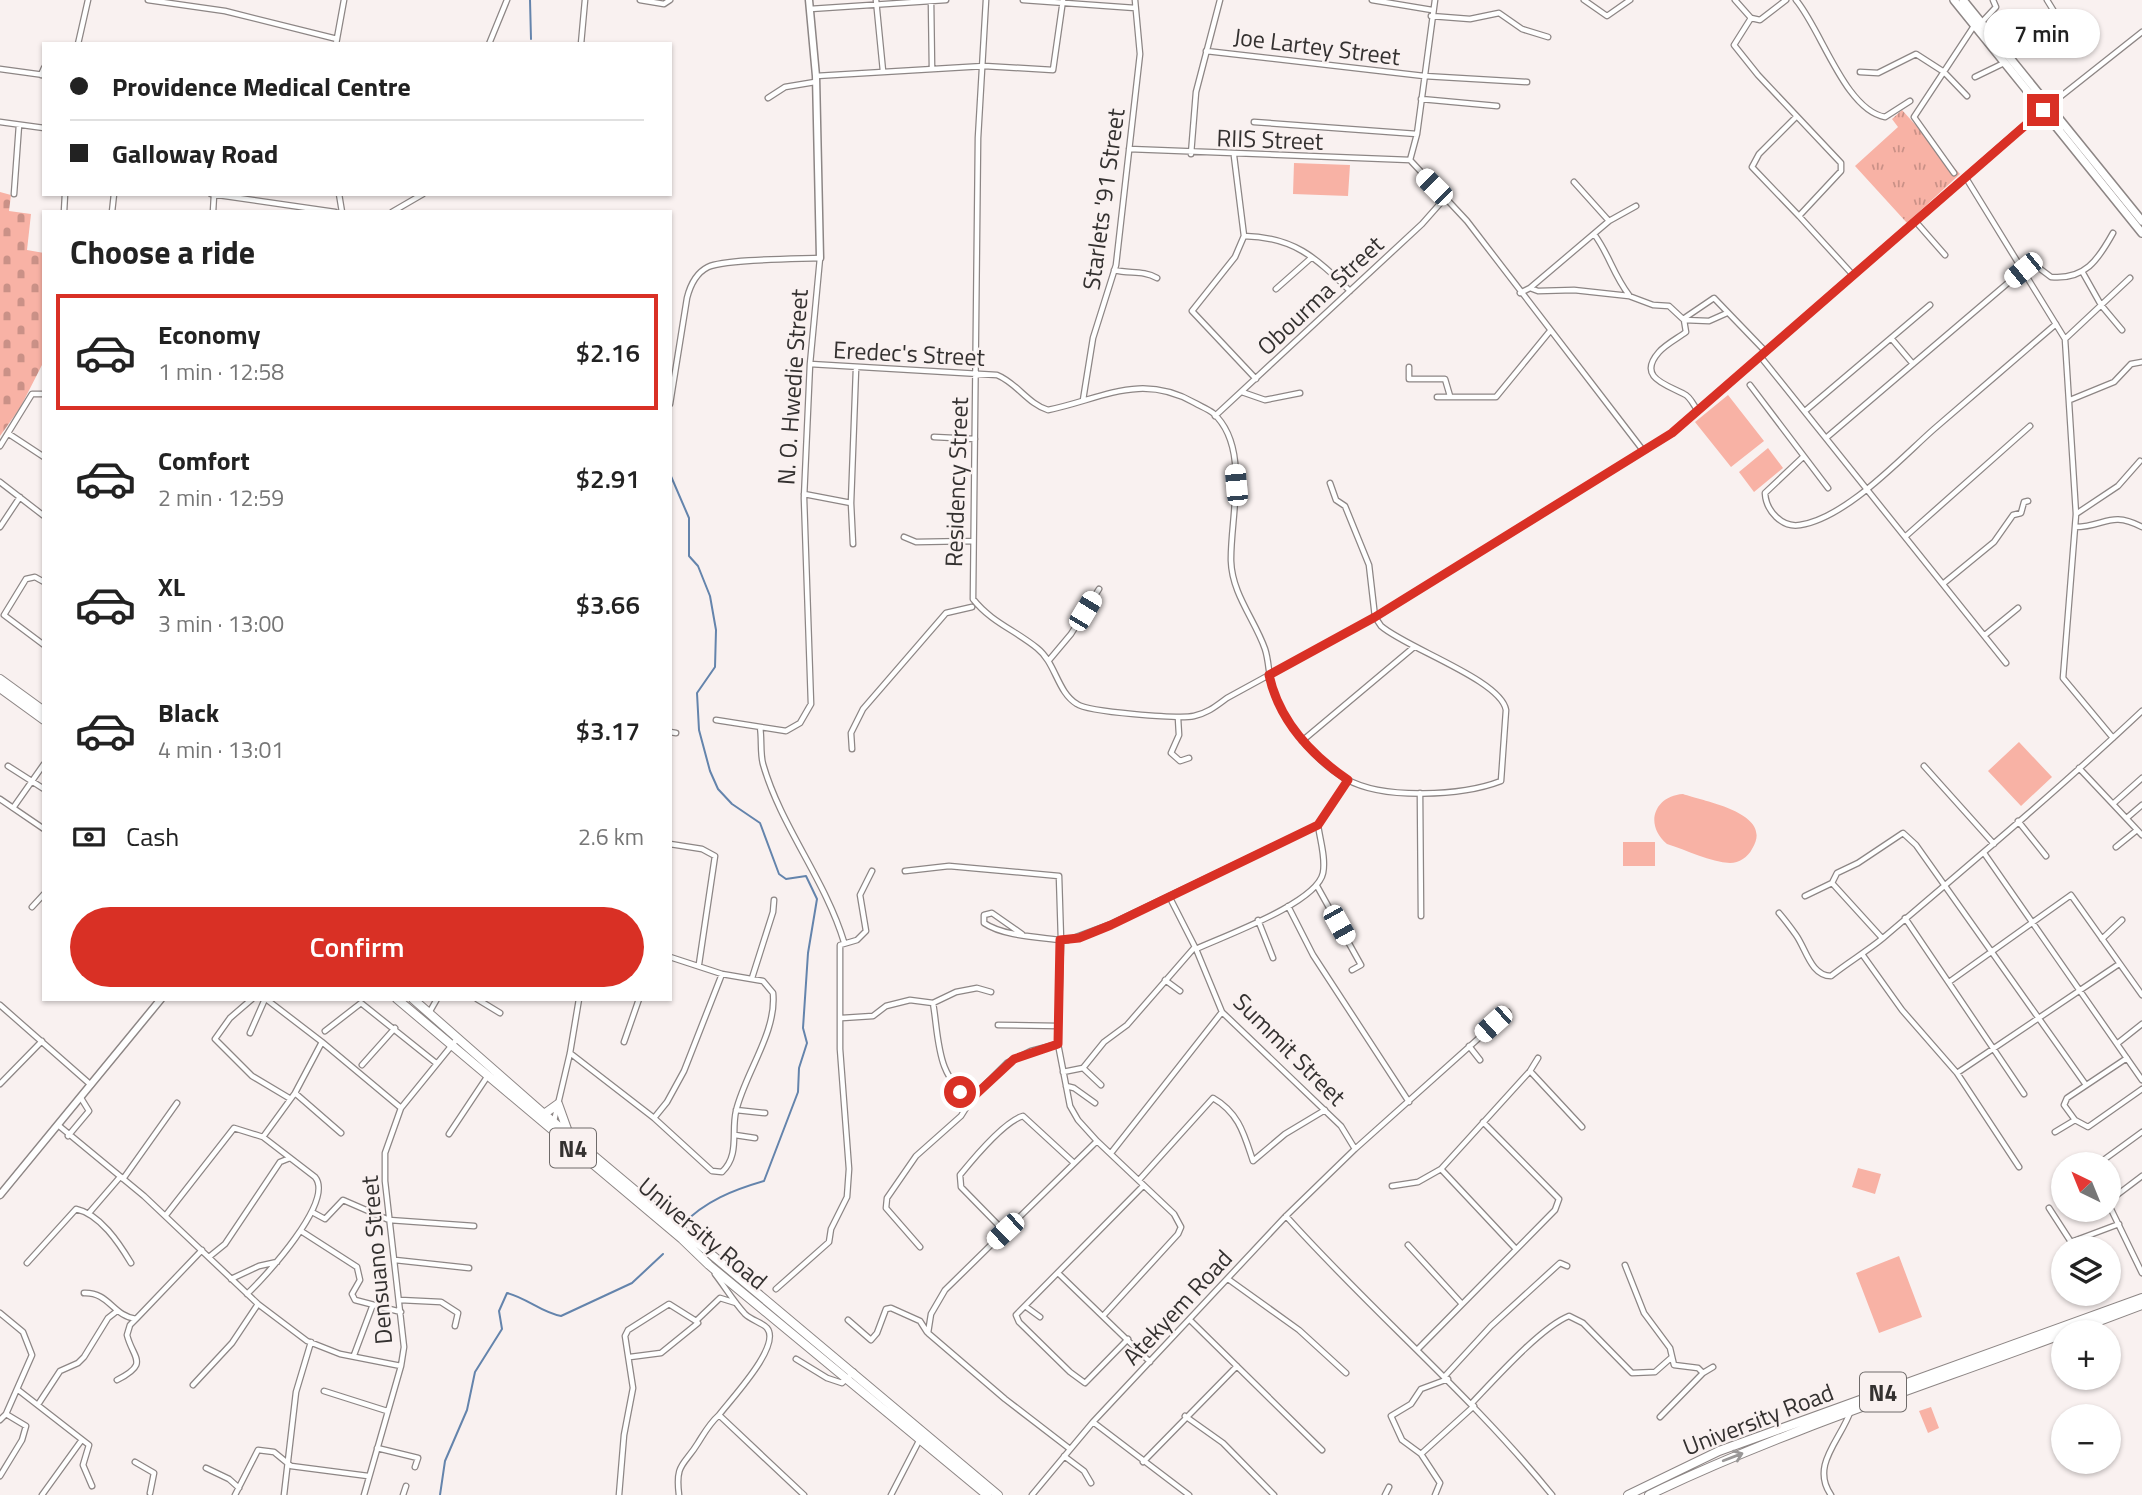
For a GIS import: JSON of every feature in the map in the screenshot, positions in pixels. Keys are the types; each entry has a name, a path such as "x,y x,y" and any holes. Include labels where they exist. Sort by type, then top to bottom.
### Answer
{"highway":[{"path":"0,679 42,710"},
{"path":"0,688 42,719"},
{"name":"University Road","path":"400,1001 544,1114 552,1126 568,1132 752,1294"},
{"name":"University Road","path":"415,1001 488,1076 552,1126 709,1265 765,1304 851,1376 986,1495"},
{"path":"544,1114 558,1104 568,1132"},
{"name":"University Road","path":"1628,1495 1719,1451 2142,1298"},
{"path":"2102,1320 2142,1305"},
{"name":"University Road","path":"1649,1495 1719,1462 2051,1338"},
{"name":"University Road","path":"923,1437 998,1495"}],"main road":[{"path":"1960,1 2004,63 2035,99 2046,107 2050,118 2142,233"},
{"path":"1978,24 2011,57 2046,107 2142,221"},
{"path":"2035,99 2037,108 2033,118 2050,118"}],"street":[{"path":"78,42 88,0"},
{"path":"148,0 225,11 337,41 345,0"},
{"path":"490,42 507,0"},
{"path":"581,42 585,0"},
{"path":"640,0 664,4 670,0"},
{"name":"N. O. Hwedie Street","path":"716,720 792,729 800,723 811,704 804,494 810,364 820,258 816,79 809,0"},
{"path":"809,9 876,2 946,0"},
{"name":"Residency Street","path":"986,0 978,138 973,599 988,617 1035,646 1050,659 1067,695 1077,705 1092,710 1178,718 1211,711 1269,675 1375,617 1642,449 1672,433 2033,118 2142,32"},
{"path":"1023,0 1135,8"},
{"name":"Starlets '91 Street","path":"1083,400 1093,338 1114,270 1140,54 1135,0"},
{"path":"1191,154 1196,92 1220,0"},
{"path":"1372,0 1470,19 1499,13 1522,29 1548,37"},
{"path":"1434,0 1417,134 1410,160 1467,221 1642,449"},
{"path":"1584,0 1607,16 1630,0"},
{"path":"1735,0 1751,18 1760,20 1786,0"},
{"path":"1796,0 1810,16 1839,73 1870,111 1885,117 1910,101"},
{"path":"1954,173 1914,117 1978,24 1996,6 1993,0"},
{"path":"2011,57 2053,22 2055,13 2047,0"},
{"path":"932,1 932,69"},
{"path":"876,2 883,71"},
{"path":"768,97 785,87 816,79 883,71 984,66 1053,69 1063,2"},
{"path":"1751,18 1734,45 1796,117 1832,153 1842,168 1799,216"},
{"name":"Joe Lartey Street","path":"1206,51 1424,76 1527,82"},
{"path":"1860,72 1878,73 1916,54 1944,72 1966,96"},
{"path":"1975,77 2004,63"},
{"path":"0,69 42,75"},
{"path":"1421,99 1497,106"},
{"path":"1796,117 1764,147 1752,167 1854,275"},
{"path":"0,122 42,128"},
{"path":"1254,122 1417,134"},
{"path":"14,194 19,125"},
{"name":"RIIS Street","path":"1129,149 1234,156 1410,160"},
{"path":"1234,156 1244,236 1235,257 1192,311 1256,379"},
{"path":"1966,177 2065,339 2076,514 2063,678 2113,738"},
{"path":"1574,182 1609,222"},
{"path":"224,196 306,210"},
{"path":"395,210 420,196"},
{"name":"Obourma Street","path":"1216,416 1445,198"},
{"path":"261,202 261,210"},
{"path":"1520,293 1530,288 1609,222 1636,206"},
{"path":"1916,222 1945,255"},
{"path":"1826,438 2023,270 2032,265 2051,277 2059,278 2083,273 2100,256 2113,233"},
{"path":"1594,234 1602,245 1611,270 1629,296"},
{"path":"1244,236 1284,240 1311,258 1350,291"},
{"path":"672,392 690,286 707,267 727,262 820,258"},
{"path":"1276,289 1311,258"},
{"path":"1114,270 1129,274 1146,272 1157,278"},
{"path":"2083,273 2101,305 2122,330"},
{"path":"2065,339 2130,278"},
{"path":"1530,288 1538,291 1574,290 1629,296 1653,305 1669,306 1684,320 1686,332 1660,350 1651,367 1653,375 1666,388 1686,394 1698,411"},
{"path":"1684,320 1713,298 1766,352"},
{"path":"1805,411 1930,305"},
{"path":"1684,320 1709,321 1727,313"},
{"path":"1803,457 1766,489 1766,502 1782,522 1800,525 1838,509 1867,488 2056,324"},
{"path":"1437,397 1496,397 1550,331"},
{"path":"1891,338 1913,364"},
{"path":"1760,356 2006,663"},
{"path":"672,360 677,362"},
{"path":"2070,400 2114,383 2131,364 2142,362"},
{"name":"Eredec's Street","path":"810,364 856,369 988,374 1008,380 1044,410 1122,389 1145,387 1177,392 1216,416 1233,447 1236,517 1231,561 1235,582 1266,652 1273,692 1302,741 1348,780"},
{"path":"1409,367 1409,379 1445,379 1450,396"},
{"path":"853,544 851,503 856,369"},
{"path":"1750,385 1828,488"},
{"path":"1242,392 1265,400 1300,393"},
{"path":"0,446 32,394 42,394"},
{"path":"1906,536 2030,426"},
{"path":"9,434 42,456"},
{"path":"934,437 975,439"},
{"path":"2076,514 2119,486 2140,461"},
{"path":"0,482 42,514"},
{"path":"1022,934 992,913 984,915 984,923 988,926 1022,934 1060,940 1079,938 1318,825 1348,780 1367,786 1420,793 1461,793 1501,781 1506,710 1503,700 1486,686 1384,629 1375,617 1371,571 1345,506 1336,500 1330,483"},
{"path":"804,494 851,503"},
{"path":"0,527 20,498"},
{"path":"1944,583 1994,542 2008,521 2021,513 2024,502 2028,501"},
{"path":"2075,527 2085,527 2117,517 2142,527"},
{"path":"904,537 916,542 972,541"},
{"path":"42,581 35,577 26,579 5,615 42,643"},
{"path":"1050,659 1071,634 1099,589"},
{"path":"852,749 851,733 863,709 947,613 972,607"},
{"path":"1984,635 2018,608"},
{"path":"1302,741 1414,647"},
{"path":"1779,913 1797,936 1808,960 1824,976 1831,976 1863,954 1942,885 1984,853 2142,711"},
{"path":"1178,718 1179,735 1171,753 1180,761 1189,758"},
{"path":"760,727 762,761 783,814 829,901 844,942 840,950 840,1049 849,1156 847,1197 831,1229 829,1242 776,1289"},
{"path":"8,766 42,788"},
{"path":"1924,766 1994,844"},
{"path":"13,808 42,768"},
{"path":"2080,768 2142,835"},
{"path":"2114,803 2142,779"},
{"path":"1420,793 1421,916"},
{"path":"0,799 42,828"},
{"path":"2127,817 2142,805"},
{"path":"2018,821 2046,856"},
{"path":"1063,1072 1083,1068 1104,1042 1127,1025 1195,949 1288,906 1317,886 1323,874 1324,860 1318,825"},
{"path":"2116,846 2137,830"},
{"path":"1805,896 1832,883 1837,873 1858,863 1903,833 1916,845 2086,1085"},
{"path":"672,844 702,849 715,856 716,860 699,964"},
{"path":"1984,853 2142,1080"},
{"path":"905,871 949,866 1059,876 1058,1044 1074,1114 1097,1142 1174,1214 1181,1227 1178,1234 1103,1316"},
{"path":"844,942 857,940 866,931 860,895 872,871"},
{"path":"1832,883 1882,938"},
{"path":"1317,886 1361,965 1352,970"},
{"path":"1949,982 2071,895 2141,991"},
{"path":"32,907 42,896"},
{"name":"Summit Street","path":"1169,896 1222,1012 1341,1126 1355,1149"},
{"path":"752,978 773,912 774,900"},
{"path":"1288,906 1313,954 1409,1102 1508,1012"},
{"path":"1905,918 1996,1047 2024,1094"},
{"path":"1258,920 1273,958"},
{"path":"2102,939 2122,920"},
{"path":"1863,954 1902,1010 1957,1073 2019,1167"},
{"path":"570,1053 654,1118 717,1172 729,1166 733,1156 736,1111 774,1003 771,988 752,978 722,974 699,964 672,957"},
{"path":"1957,1073 2119,964"},
{"path":"654,1118 684,1071 722,974"},
{"path":"1165,981 1180,991"},
{"path":"842,1018 873,1016 886,1006 910,1000 933,1003 956,992 977,988 990,992"},
{"path":"0,1195 159,1001"},
{"path":"250,1001 230,1018 215,1040 252,1076 289,1098"},
{"path":"250,1033 264,1001"},
{"path":"268,1001 401,1108"},
{"path":"429,1013 436,1001"},
{"path":"480,1001 500,1013"},
{"path":"552,1126 570,1053 579,1001"},
{"path":"624,1042 638,1001"},
{"path":"325,1031 361,1003 436,1063"},
{"path":"933,1003 935,1028 946,1072 957,1089 973,1097"},
{"path":"0,1005 92,1086"},
{"path":"1111,1153 1222,1012"},
{"path":"2118,1043 2142,1024"},
{"path":"998,1025 1058,1026"},
{"path":"362,1065 395,1028"},
{"path":"0,1084 42,1041"},
{"path":"263,1137 295,1093 322,1042"},
{"name":"Densuano Street","path":"364,1495 401,1366 401,1312 389,1220 385,1153 401,1108 455,1043"},
{"path":"920,1247 886,1208 887,1198 916,1156 961,1116 973,1097 1014,1059 1058,1044"},
{"path":"1469,1046 1480,1060"},
{"path":"1392,1186 1418,1182 1441,1169 1530,1071 1538,1058"},
{"path":"2127,1058 2064,1101 2075,1120 2088,1127 2142,1089"},
{"path":"1083,1068 1101,1085"},
{"path":"1530,1071 1582,1127"},
{"path":"449,1134 488,1076"},
{"path":"1066,1087 1074,1088 1096,1103"},
{"path":"295,1093 341,1133"},
{"path":"68,1136 89,1111 80,1098"},
{"path":"1139,1180 1213,1098 1227,1106 1242,1125 1253,1161 1285,1134 1325,1110"},
{"name":"Atekyem Road","path":"1032,1495 1093,1422 1191,1321 1286,1216 1355,1149 1409,1102"},
{"path":"89,1213 122,1178 177,1103"},
{"path":"736,1111 765,1113"},
{"path":"1005,1231 958,1182 961,1173 979,1154 1012,1121 1023,1116 1031,1119 1073,1162"},
{"path":"2054,1132 2075,1120"},
{"path":"1418,1349 1555,1210 1559,1199 1483,1122"},
{"path":"58,1125 166,1215 258,1304 311,1342 340,1354 401,1366"},
{"path":"166,1215 234,1128 263,1137 320,1183 320,1192 301,1231 247,1294"},
{"path":"2114,1152 2142,1132"},
{"path":"735,1135 755,1138"},
{"path":"928,1333 931,1314 945,1290 1073,1162 1097,1142"},
{"path":"279,1152 280,1162"},
{"path":"209,1257 225,1244 280,1162 291,1158"},
{"path":"1441,1169 1515,1248"},
{"path":"2121,1193 2142,1176"},
{"path":"1128,1339 1091,1380 1081,1382 1019,1322 1016,1315 1143,1186"},
{"path":"312,1212 325,1219 343,1200 389,1220 474,1226"},
{"path":"2049,1208 2071,1242 2119,1224 2142,1273"},
{"path":"27,1263 74,1210 89,1213 120,1244 131,1263"},
{"path":"1286,1216 1358,1293 1447,1377 1552,1495"},
{"path":"301,1231 357,1267 360,1280 352,1298 372,1307 401,1312"},
{"path":"1408,1245 1462,1304"},
{"path":"117,1380 128,1374 136,1364 137,1355 127,1335 130,1325 202,1250"},
{"path":"395,1260 470,1268"},
{"path":"231,1279 259,1266 277,1262"},
{"path":"1435,1495 1440,1483 1421,1454 1402,1440 1391,1416 1411,1404 1421,1389 1447,1377 1491,1326 1529,1294 1549,1270 1560,1263 1567,1266"},
{"path":"679,1495 681,1464 770,1346 765,1326 751,1318 736,1303 709,1265"},
{"path":"1625,1265 1644,1314 1670,1348 1674,1365 1698,1368 1703,1373"},
{"path":"1058,1273 1150,1362"},
{"path":"1227,1279 1299,1330 1346,1373"},
{"path":"84,1293 97,1294 109,1300 117,1311 136,1319"},
{"path":"630,1357 661,1353 698,1323 696,1321 720,1298 736,1303"},
{"path":"400,1300 448,1304 458,1313 455,1325"},
{"path":"193,1385 232,1343 258,1304"},
{"path":"619,1495 624,1436 634,1388 625,1336 628,1330 660,1308 674,1306 696,1321"},
{"path":"1024,1306 1040,1317"},
{"path":"354,1355 372,1307"},
{"path":"848,1320 871,1340 877,1333 886,1309 891,1308 920,1321 928,1333 1005,1399 1070,1448"},
{"path":"39,1403 60,1371 78,1363 84,1357 108,1318 117,1311"},
{"path":"0,1313 23,1332 32,1355 6,1414 0,1420"},
{"path":"1421,1454 1472,1405 1516,1357 1551,1326 1569,1317 1583,1323 1632,1373 1655,1372 1672,1357"},
{"path":"1191,1321 1322,1450"},
{"path":"284,1495 296,1392 311,1342"},
{"path":"796,1359 827,1378 843,1383 851,1376"},
{"path":"1143,1462 1185,1416 1237,1366"},
{"path":"1660,1418 1703,1373 1713,1367"},
{"path":"17,1389 39,1403 89,1445 83,1465 92,1486"},
{"path":"324,1391 387,1411"},
{"path":"1831,1495 1824,1485 1822,1465 1851,1412 1853,1402"},
{"path":"0,1476 22,1440 26,1426 6,1414"},
{"path":"719,1415 804,1495"},
{"path":"1185,1416 1223,1443 1274,1495"},
{"path":"1093,1422 1181,1492 1189,1495"},
{"path":"891,1495 923,1437"},
{"path":"42,1495 81,1441"},
{"path":"377,1448 418,1458 415,1466"},
{"path":"235,1495 258,1450 274,1452 286,1464 368,1476"},
{"path":"1064,1455 1084,1471 1091,1483"},
{"path":"135,1462 154,1473 152,1494 144,1495"},
{"path":"206,1468 229,1479 239,1488"},
{"path":"403,1495 406,1486"},
{"path":"1385,1495 1389,1487"}],"green space":[{"path":"1902,110 1960,174 1907,223 1855,166 1898,127 1892,119"},
{"path":"1294,163 1350,165 1348,196 1293,194"},
{"path":"0,192 11,195 9,211 31,214 27,250 42,253 42,365 20,408 0,436"},
{"path":"1728,395 1764,441 1731,467 1695,422"},
{"path":"1768,448 1783,468 1754,492 1739,472"},
{"path":"2019,742 2052,777 2021,806 1988,771"},
{"path":"1683,794 1721,805 1746,818 1754,826 1757,837 1748,855 1730,863 1667,844 1656,828 1655,813 1665,800"},
{"path":"1623,842 1655,842 1655,866 1623,866"},
{"path":"1858,1168 1881,1174 1875,1194 1852,1187"},
{"path":"1899,1256 1922,1317 1879,1333 1856,1273"},
{"path":"1931,1407 1939,1428 1928,1433 1919,1411"}],"waterway":[{"path":"530,0 531,39"},
{"path":"672,479 689,518 689,556 698,566 710,596 716,630 715,667 697,693 699,730 710,771 718,789 732,804 760,823 779,874 786,879 806,876 817,899 808,953 803,1028 807,1043 799,1068 798,1092 764,1181 720,1197 700,1209 682,1225"},
{"path":"440,1495 445,1461 467,1410 475,1372 502,1329 499,1311 507,1293 561,1316 632,1283 663,1254"}],"route":[{"path":"960,1092 973,1097 1007,1063 1058,1044 1060,940 1079,938 1111,925 1318,825 1348,780 1323,761 1292,729 1273,692 1269,675 1375,617 1567,499 1642,449 1672,433 2043,110"}]}
